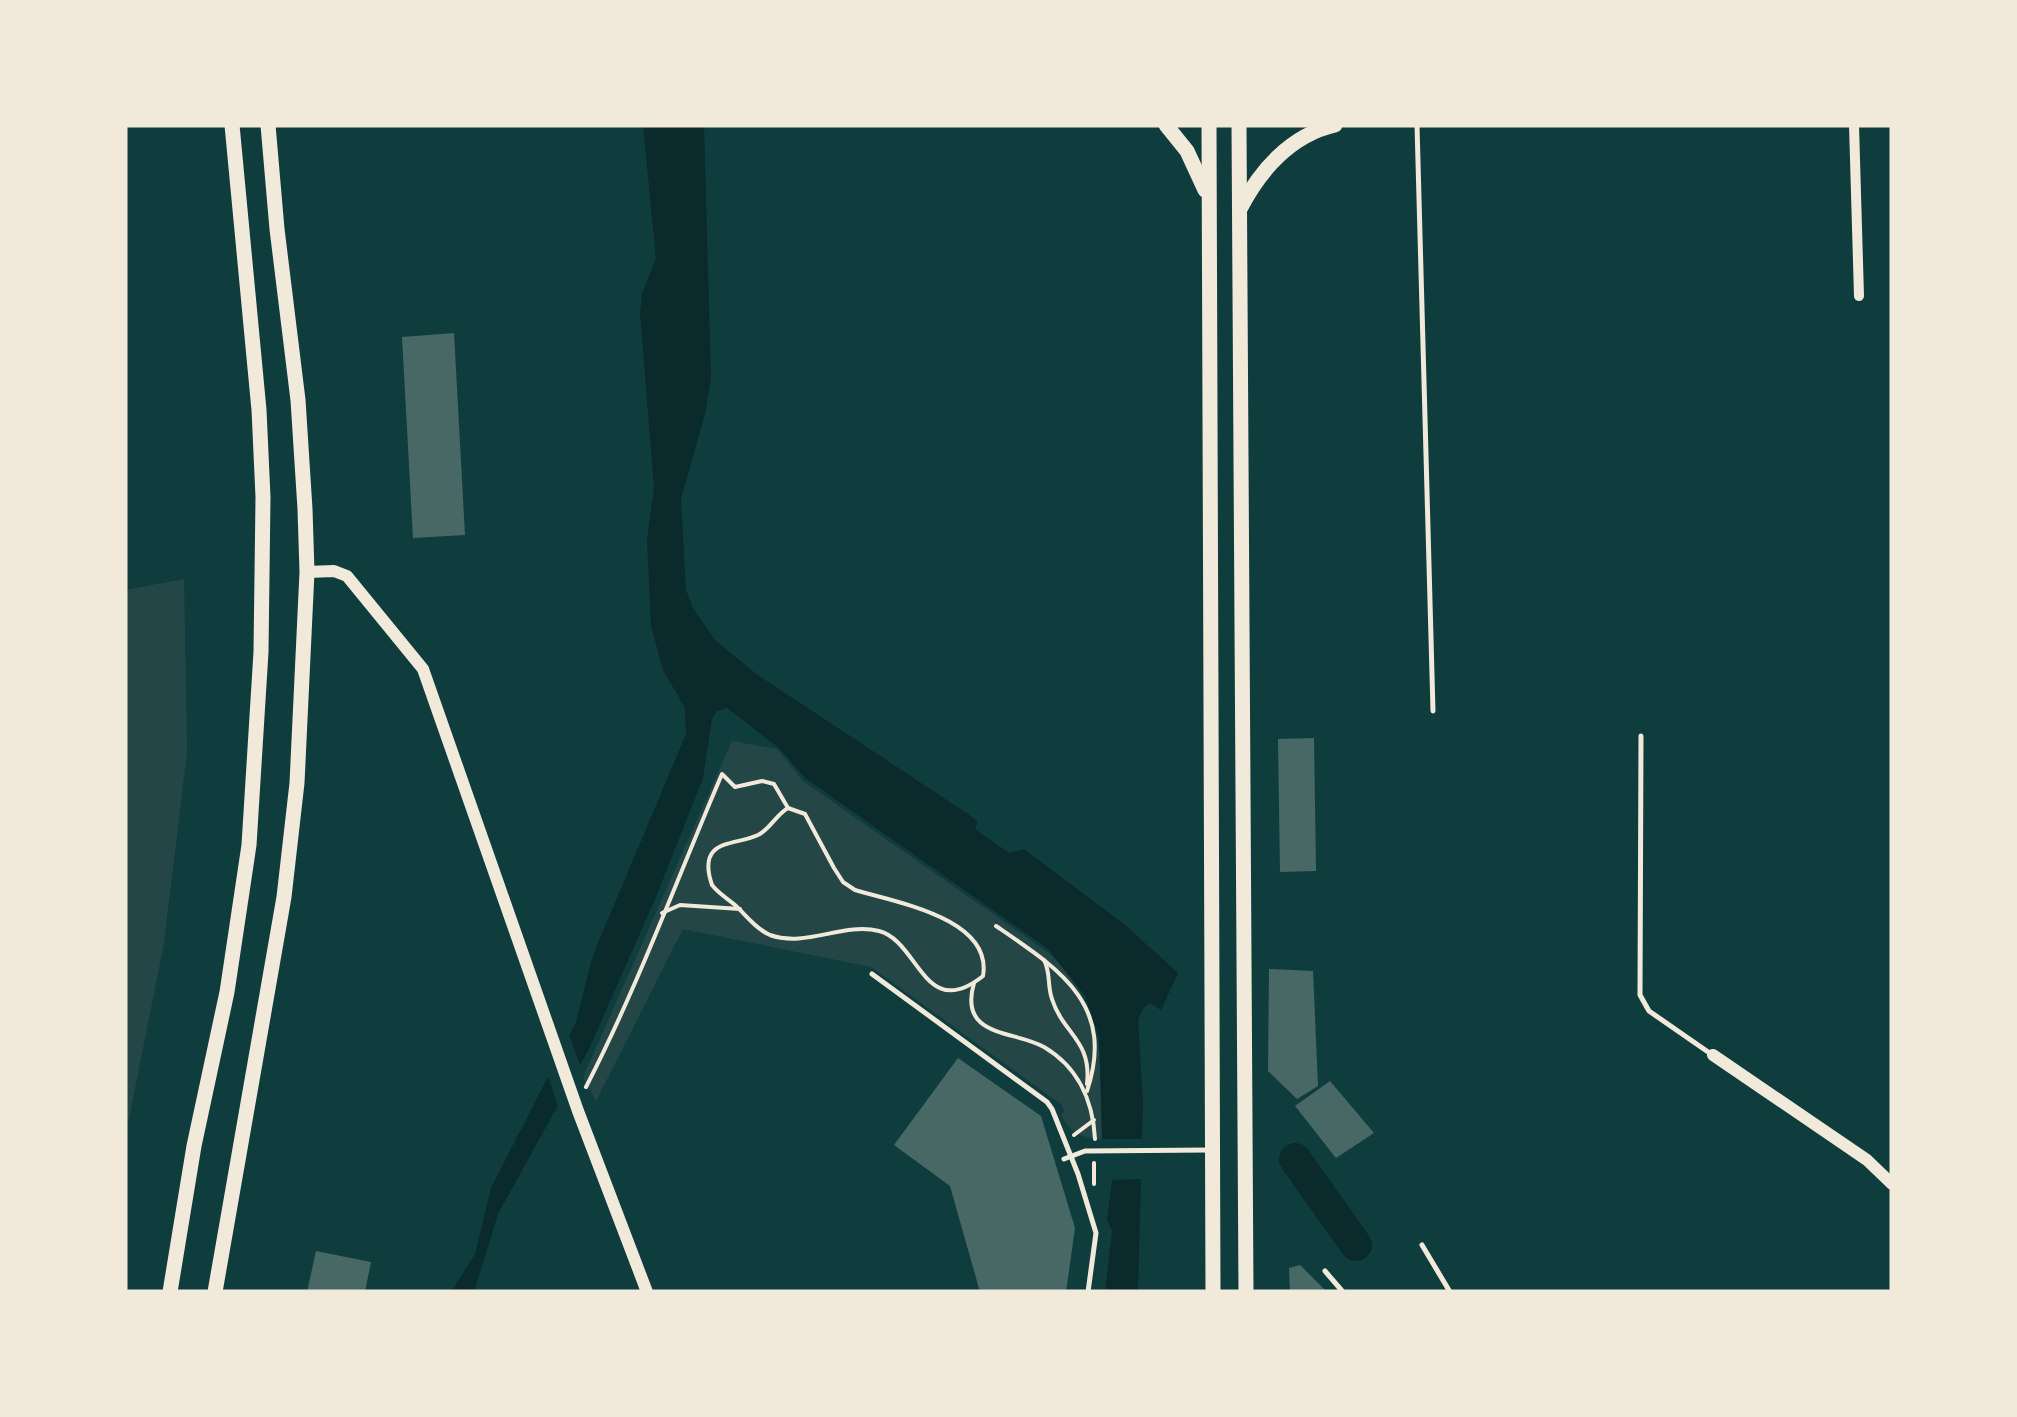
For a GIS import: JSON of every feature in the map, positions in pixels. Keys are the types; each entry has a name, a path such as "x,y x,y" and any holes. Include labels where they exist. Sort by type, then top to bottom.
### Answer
{"main road":[{"path":"170,1292 249,845 261,652 264,496 232,125"},
{"path":"215,1292 284,897 297,783 307,572 298,400 268,125"},
{"path":"1166,125 1199,172 1210,205"},
{"path":"1209,125 1212,1292"},
{"path":"1239,125 1246,1292"},
{"path":"1238,212 1262,171 1283,152 1306,135 1336,125"}],"street":[{"path":"1854,125 1860,296"},
{"path":"307,572 334,571 347,576 424,669 578,1111 647,1292"},
{"path":"1713,1055 1867,1160 1892,1184"}],"lane":[{"path":"1417,125 1433,710"},
{"path":"1641,736 1640,995 1648,1011 1713,1055"},
{"path":"872,974 1047,1102 1096,1233 1088,1292"},
{"path":"1068,1158 1085,1151 1212,1150"},
{"path":"1422,1245 1450,1292"},
{"path":"1325,1270 1343,1292"}],"path":[{"path":"586,1088 631,998 662,913 722,774 735,787 762,781 774,784 788,808 805,814 843,882 855,890 949,920 965,930 976,944 983,976 950,989 935,986 922,977 895,938 881,932 864,929 817,937 784,937 749,921 712,885 709,875 715,850 724,843 762,834 788,808"},
{"path":"662,913 680,906 740,909"},
{"path":"996,926 1071,984 1094,1033 1097,1051 1086,1093"},
{"path":"1042,958 1048,967 1054,1005 1083,1046 1087,1059 1086,1093 1094,1120 1074,1135"},
{"path":"974,982 972,1000 980,1022 990,1030 1046,1048 1070,1070 1086,1093"}],"shaded area":[{"path":"643,125 704,125 711,379 681,499 686,590 693,608 715,640 755,673 968,814 978,822 975,829 1009,853 1024,849 1124,924 1178,973 1161,1010 1150,1003 1138,1020 1143,1102 1138,1292 1105,1292 1112,1231 1107,1220 1112,1180 1102,1139 1099,1037 1085,996 1047,948 805,778 779,748 727,708 717,711 712,719 703,778 589,1049 498,1214 474,1292 451,1292 475,1254 491,1188 576,1022 593,955 686,734 685,708 663,670 651,626 647,539 654,488 640,313 642,293 656,259"},
{"path":"184,579 187,752 164,943 125,1139 125,590"},
{"path":"732,741 777,749 803,781 1050,954 1069,976 1092,1018 1100,1063 1102,1139 1072,1130 1061,1114 1065,1112 1062,1105 871,967 683,929 596,1101 583,1077"}],"pier":[{"path":"567,1029 582,1071 559,1109 546,1070"},
{"path":"1097,1139 1148,1139 1147,1179 1107,1180"}],"building":[{"path":"454,333 465,535 413,538 402,337"},
{"path":"1314,738 1316,871 1280,872 1278,739"},
{"path":"1269,969 1313,971 1318,1086 1297,1099 1268,1071"},
{"path":"958,1058 1041,1116 1075,1228 1066,1292 980,1292 950,1186 894,1145"},
{"path":"1330,1081 1374,1133 1336,1158 1295,1106"},
{"path":"316,1251 371,1262 365,1292 307,1292"},
{"path":"1300,1265 1327,1292 1290,1292 1289,1268"}],"waterway":[{"path":"1295,1159 1356,1245"}]}
